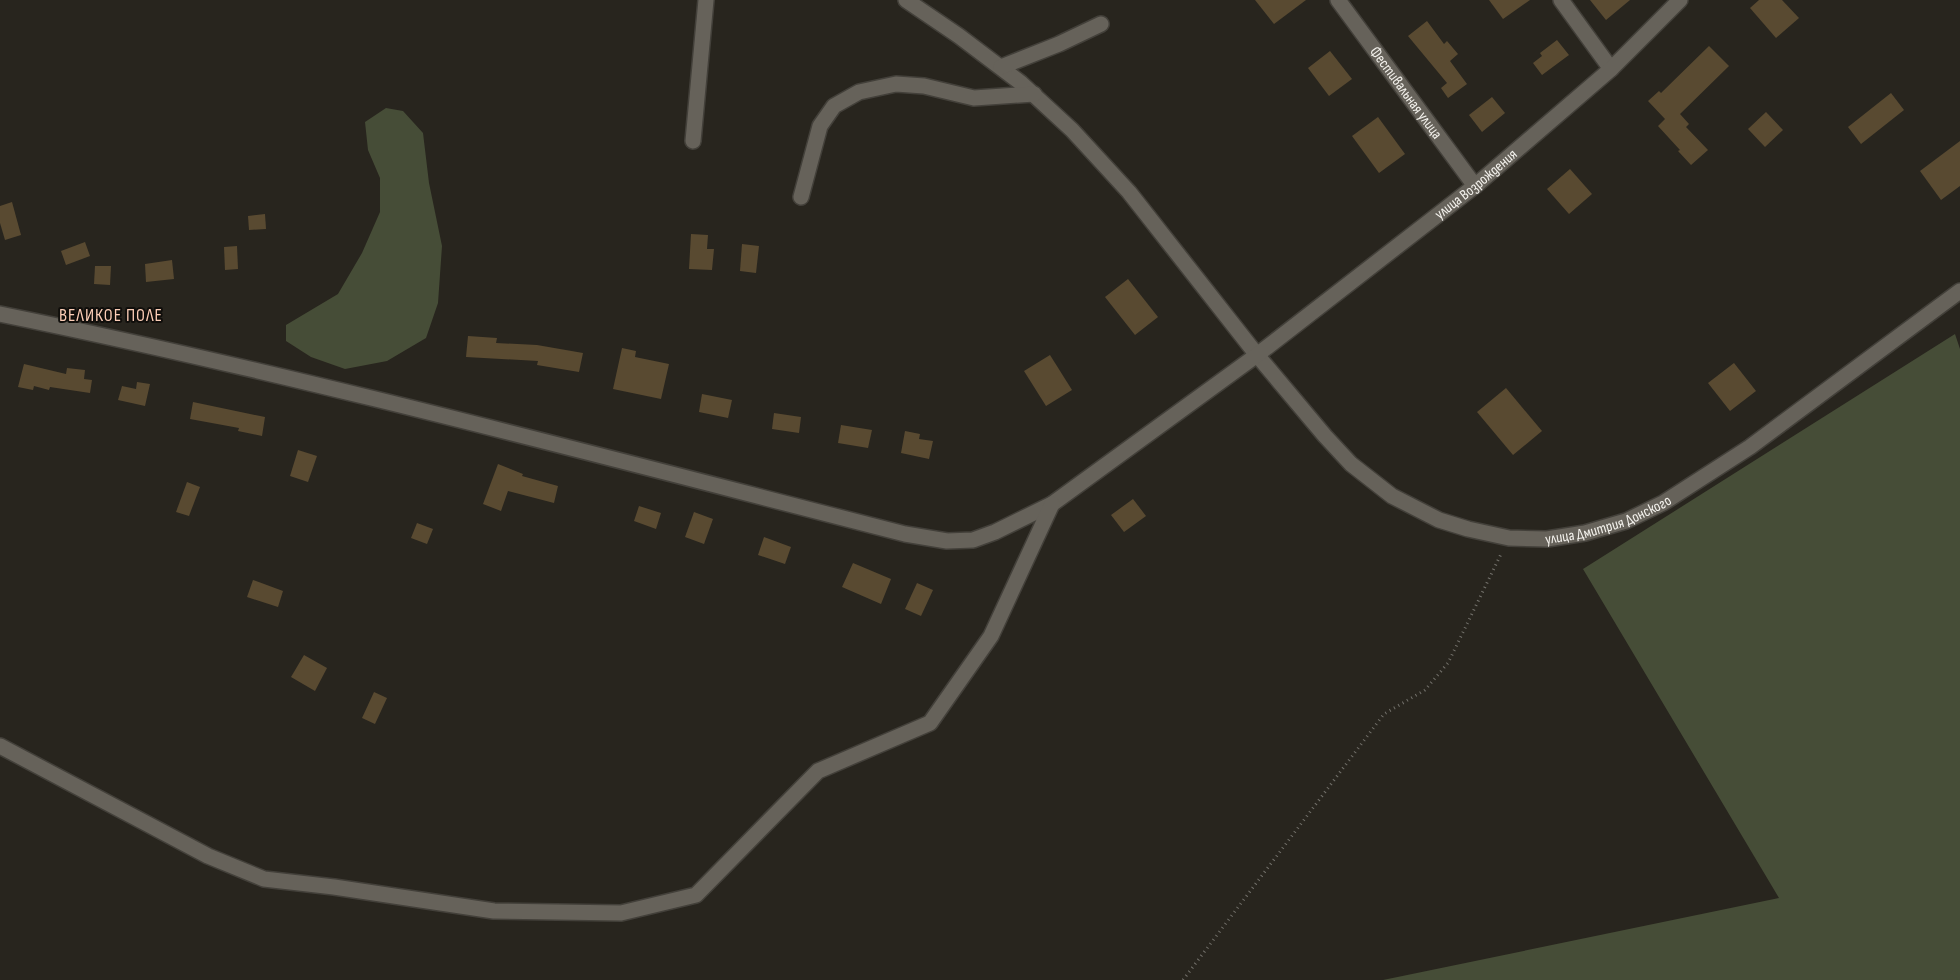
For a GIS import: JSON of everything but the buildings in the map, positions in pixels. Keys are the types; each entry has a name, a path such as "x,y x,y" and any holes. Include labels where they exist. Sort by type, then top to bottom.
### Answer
{"street":[{"path":"693,141 706,0"},
{"name":"улица Дмитрия Донского","path":"906,0 1001,67 1034,94 1072,130 1129,192 1257,355 1351,464 1392,496 1440,520 1468,529 1509,538 1546,540 1585,533 1626,522 1664,503 1750,447 1960,291"},
{"name":"Фестивальная улица","path":"1338,0 1474,186"},
{"path":"1562,0 1612,68"},
{"name":"улица Возрождения","path":"0,314 122,339 333,388 905,534 947,542 973,540 995,532 1052,504 1257,355 1474,186 1612,68 1680,0"},
{"path":"1001,67 1059,44 1101,24"},
{"path":"801,197 820,126 834,106 859,92 896,84 924,86 974,98 1034,94"},
{"path":"0,746 208,856 264,879 334,887 494,912 621,913 696,895 818,771 930,723 991,636 1052,504"}],"path":[{"path":"1183,980 1384,714 1425,690 1448,662 1509,538"}],"green space":[{"path":"386,108 403,111 423,133 429,183 442,246 438,303 426,338 387,361 345,369 311,357 286,341 286,325 338,294 362,253 380,212 380,178 368,150 365,122"},
{"path":"1955,334 1960,349 1960,980 1383,980 1779,898 1583,569"}],"district":[{"name":"ВЕЛИКОЕ ПОЛЕ","path":"111,315"}]}
